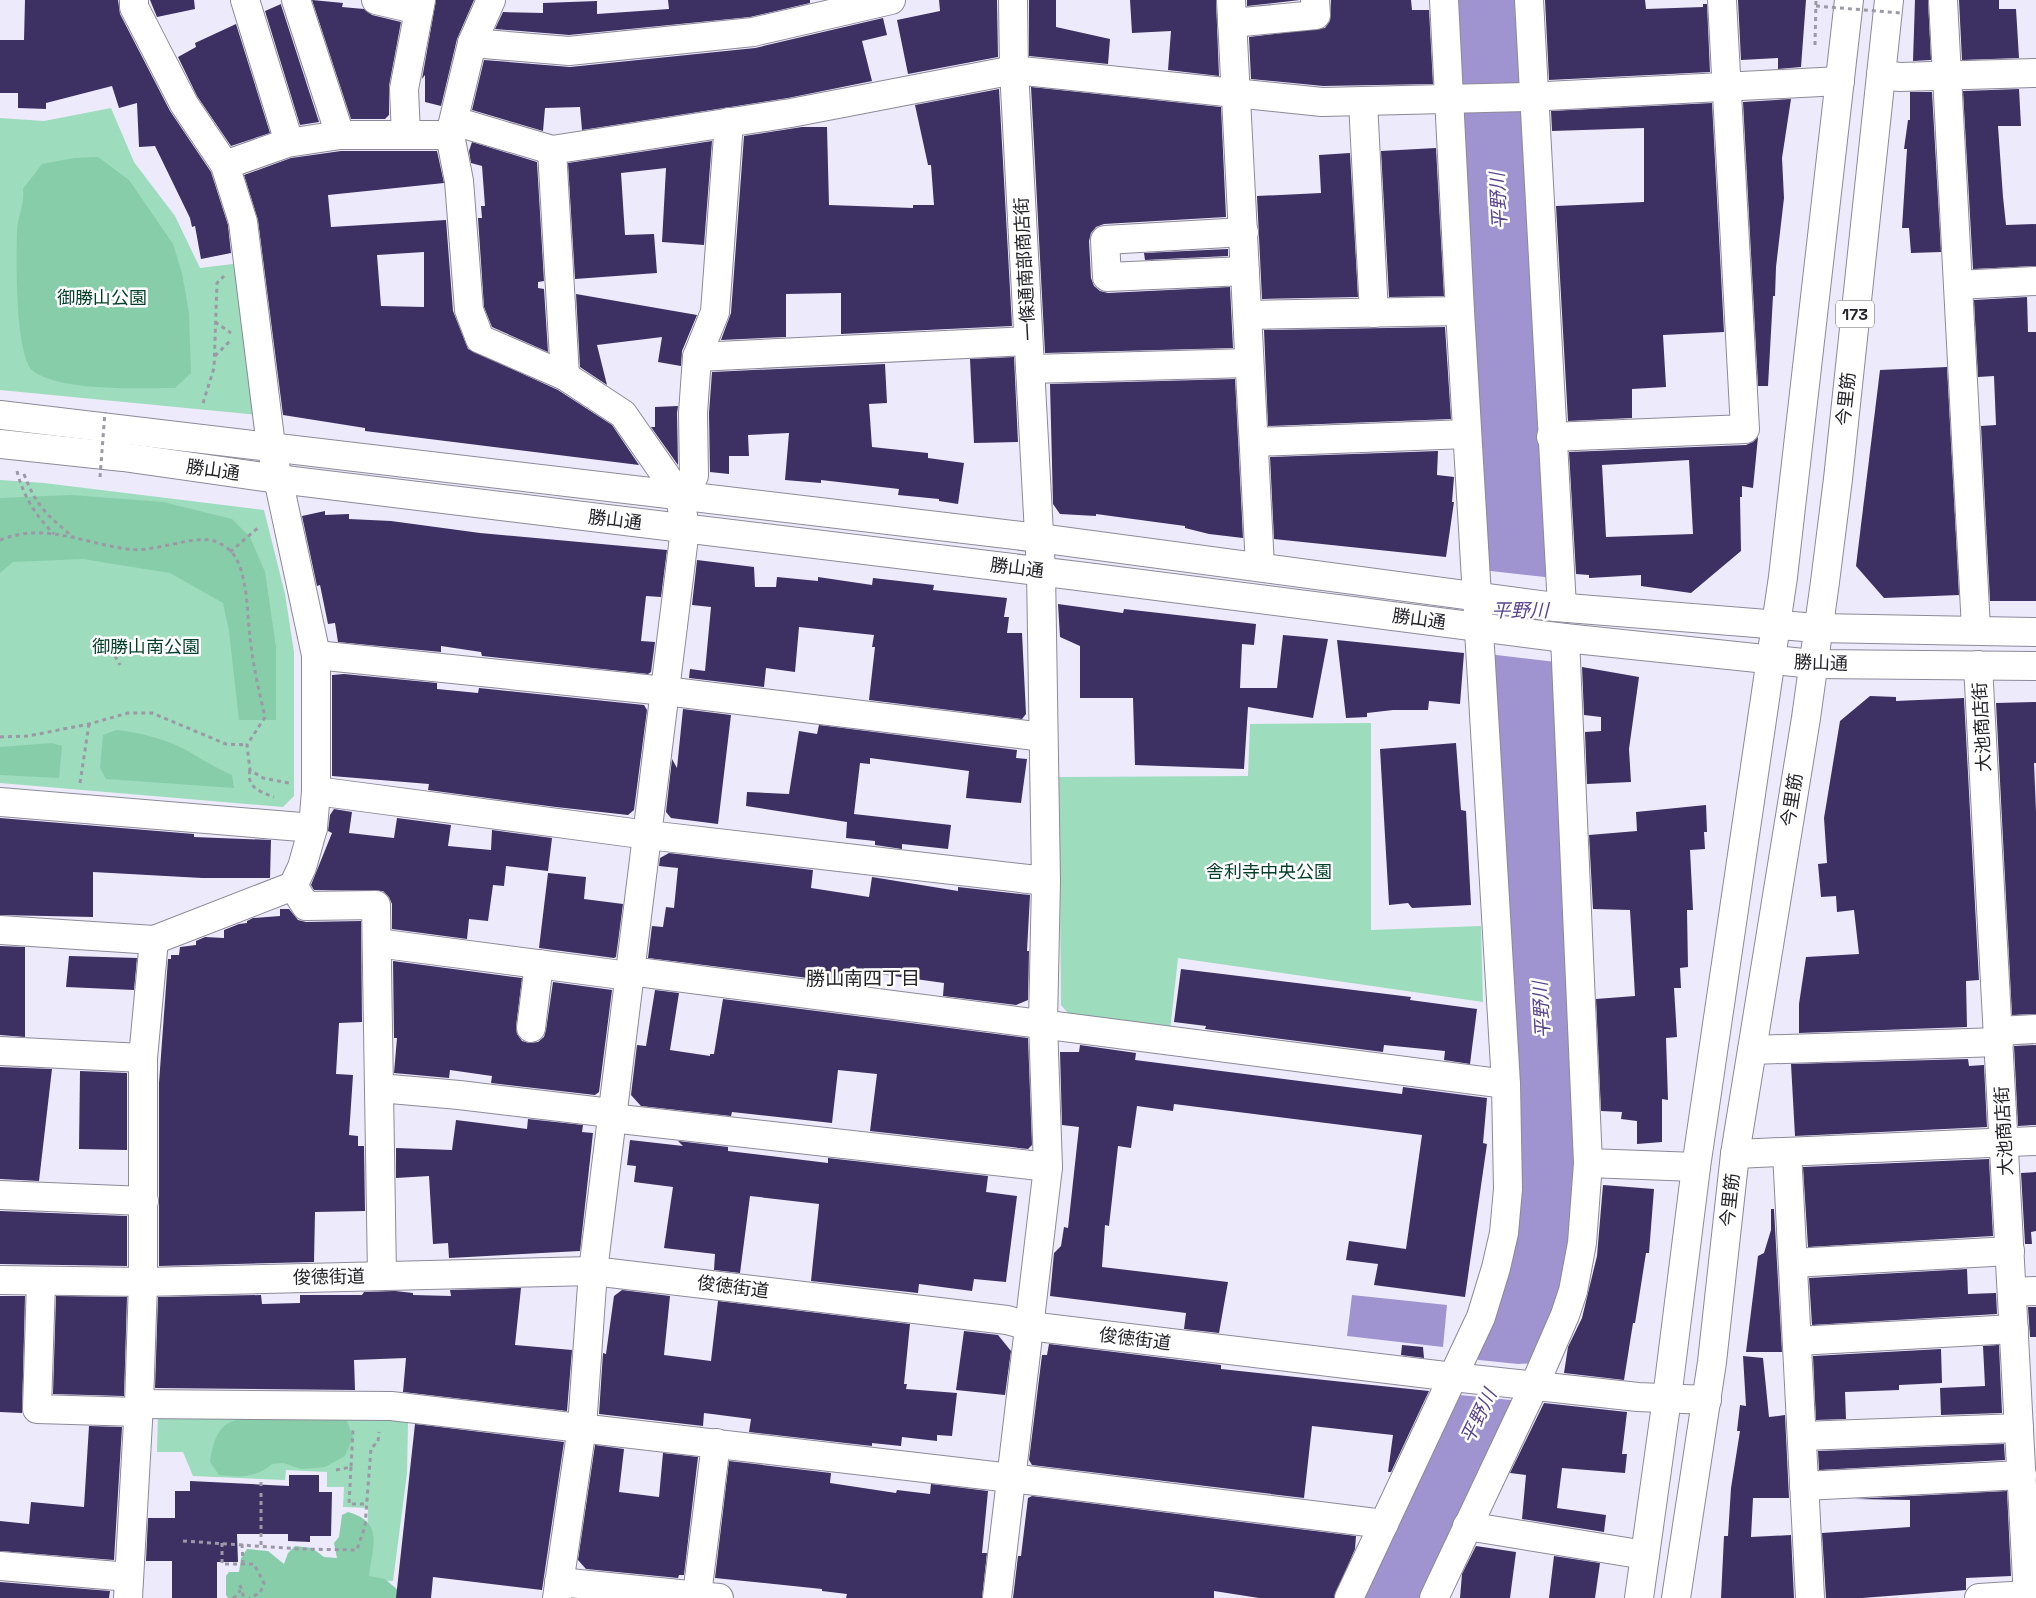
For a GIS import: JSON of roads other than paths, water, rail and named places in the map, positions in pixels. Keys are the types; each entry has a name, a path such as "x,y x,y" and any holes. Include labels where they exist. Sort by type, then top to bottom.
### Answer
{"street":[{"path":"0,930 154,940 292,886 302,867 313,828 316,791 316,655 271,446 243,222 225,165 184,104 134,8 134,0"},
{"path":"245,0 289,142"},
{"path":"296,0 340,135"},
{"path":"376,0 420,5 404,89 406,135"},
{"path":"491,0 472,43 452,128 459,181 468,310 480,339 566,376 623,414 680,496 684,528 648,835 611,1116 593,1271 582,1427 558,1590 708,1597 716,1443"},
{"path":"472,43 569,51 753,32 891,0"},
{"name":"一條通南部商店街","path":"997,1598 1048,1167 1043,1023 1046,881 1041,571 1014,70 1013,0"},
{"path":"1260,567 1232,11 1316,14 1315,0"},
{"path":"1349,1598 1457,1377 1481,1317 1500,1252 1506,1211 1509,1164 1482,628 1467,434 1460,311 1454,98 1444,0"},
{"path":"1529,0 1531,97 1551,437 1558,607"},
{"path":"1551,437 1745,429 1722,0"},
{"name":"173","path":"1770,661 1776,626 1849,0"},
{"path":"1943,0 1945,76 1976,629"},
{"name":"今里筋","path":"1676,1598 1707,1400 1735,1154 1813,664 1838,479 1881,75 1895,7"},
{"path":"225,165 289,142 340,135 406,135 452,128 552,150 801,111 1014,70 1322,102 1531,97 1840,81"},
{"path":"1881,75 1900,77 2036,73"},
{"path":"1363,102 1374,313"},
{"path":"680,496 694,476 693,413 697,357 715,312 729,122"},
{"path":"552,150 566,376"},
{"path":"1244,232 1106,240 1107,277 1245,271"},
{"path":"1958,284 2036,281"},
{"path":"1247,316 1460,311"},
{"path":"697,357 1028,341"},
{"path":"1030,369 1249,362"},
{"name":"勝山通","path":"0,415 1039,538 1558,607 1776,626 1976,629 2036,632"},
{"path":"1254,442 1467,434"},
{"name":"勝山通","path":"0,444 123,457 278,479 1041,571 1560,638 1770,661 1813,664 2036,666"},
{"path":"1434,1598 1573,1291 1585,1223 1588,1163 1560,638"},
{"path":"316,655 665,691 1043,737"},
{"path":"1638,1598 1667,1398 1696,1167 1770,661"},
{"name":"大池商店街","path":"1978,665 2010,1251 2024,1291 2014,1329 2019,1428 2027,1490 2028,1597"},
{"path":"316,791 648,835 1046,881"},
{"path":"0,802 313,828"},
{"path":"292,886 306,906 376,905 382,1276"},
{"path":"0,1566 129,1588 139,1408 143,1282 143,1058 154,940"},
{"path":"377,943 539,964 1043,1023 1506,1084"},
{"path":"531,1028 539,964"},
{"path":"1752,1050 1999,1036 2036,1029"},
{"path":"0,1051 143,1058"},
{"path":"379,1088 459,1095 611,1116 1048,1167"},
{"path":"1735,1154 2036,1141"},
{"path":"1788,1152 1810,1598"},
{"path":"1588,1163 1696,1167"},
{"path":"0,1195 144,1201"},
{"path":"1793,1262 2010,1251"},
{"name":"俊徳街道","path":"0,1280 143,1282 593,1271 1007,1320 1029,1326 1457,1377 1638,1397 1707,1400"},
{"path":"41,1281 37,1410 391,1406 582,1427 1384,1524"},
{"path":"1797,1341 2014,1329"},
{"path":"1802,1436 2019,1428"},
{"path":"1804,1486 2027,1490"},
{"path":"1467,1526 1644,1555"},
{"path":"1979,1598 2028,1597"}],"water":[{"name":"平野川","path":"1454,0 1521,0 1579,1175 1563,1289 1423,1598 1360,1598 1504,1286"},
{"path":"1352,1295 1447,1305 1443,1347 1347,1336"}],"district":[{"name":"勝山南四丁目","path":"863,978"}],"park label":[{"name":"御勝山公園","path":"102,298"},
{"name":"御勝山南公園","path":"146,647"},
{"name":"舎利寺中央公園","path":"1269,872"}]}
